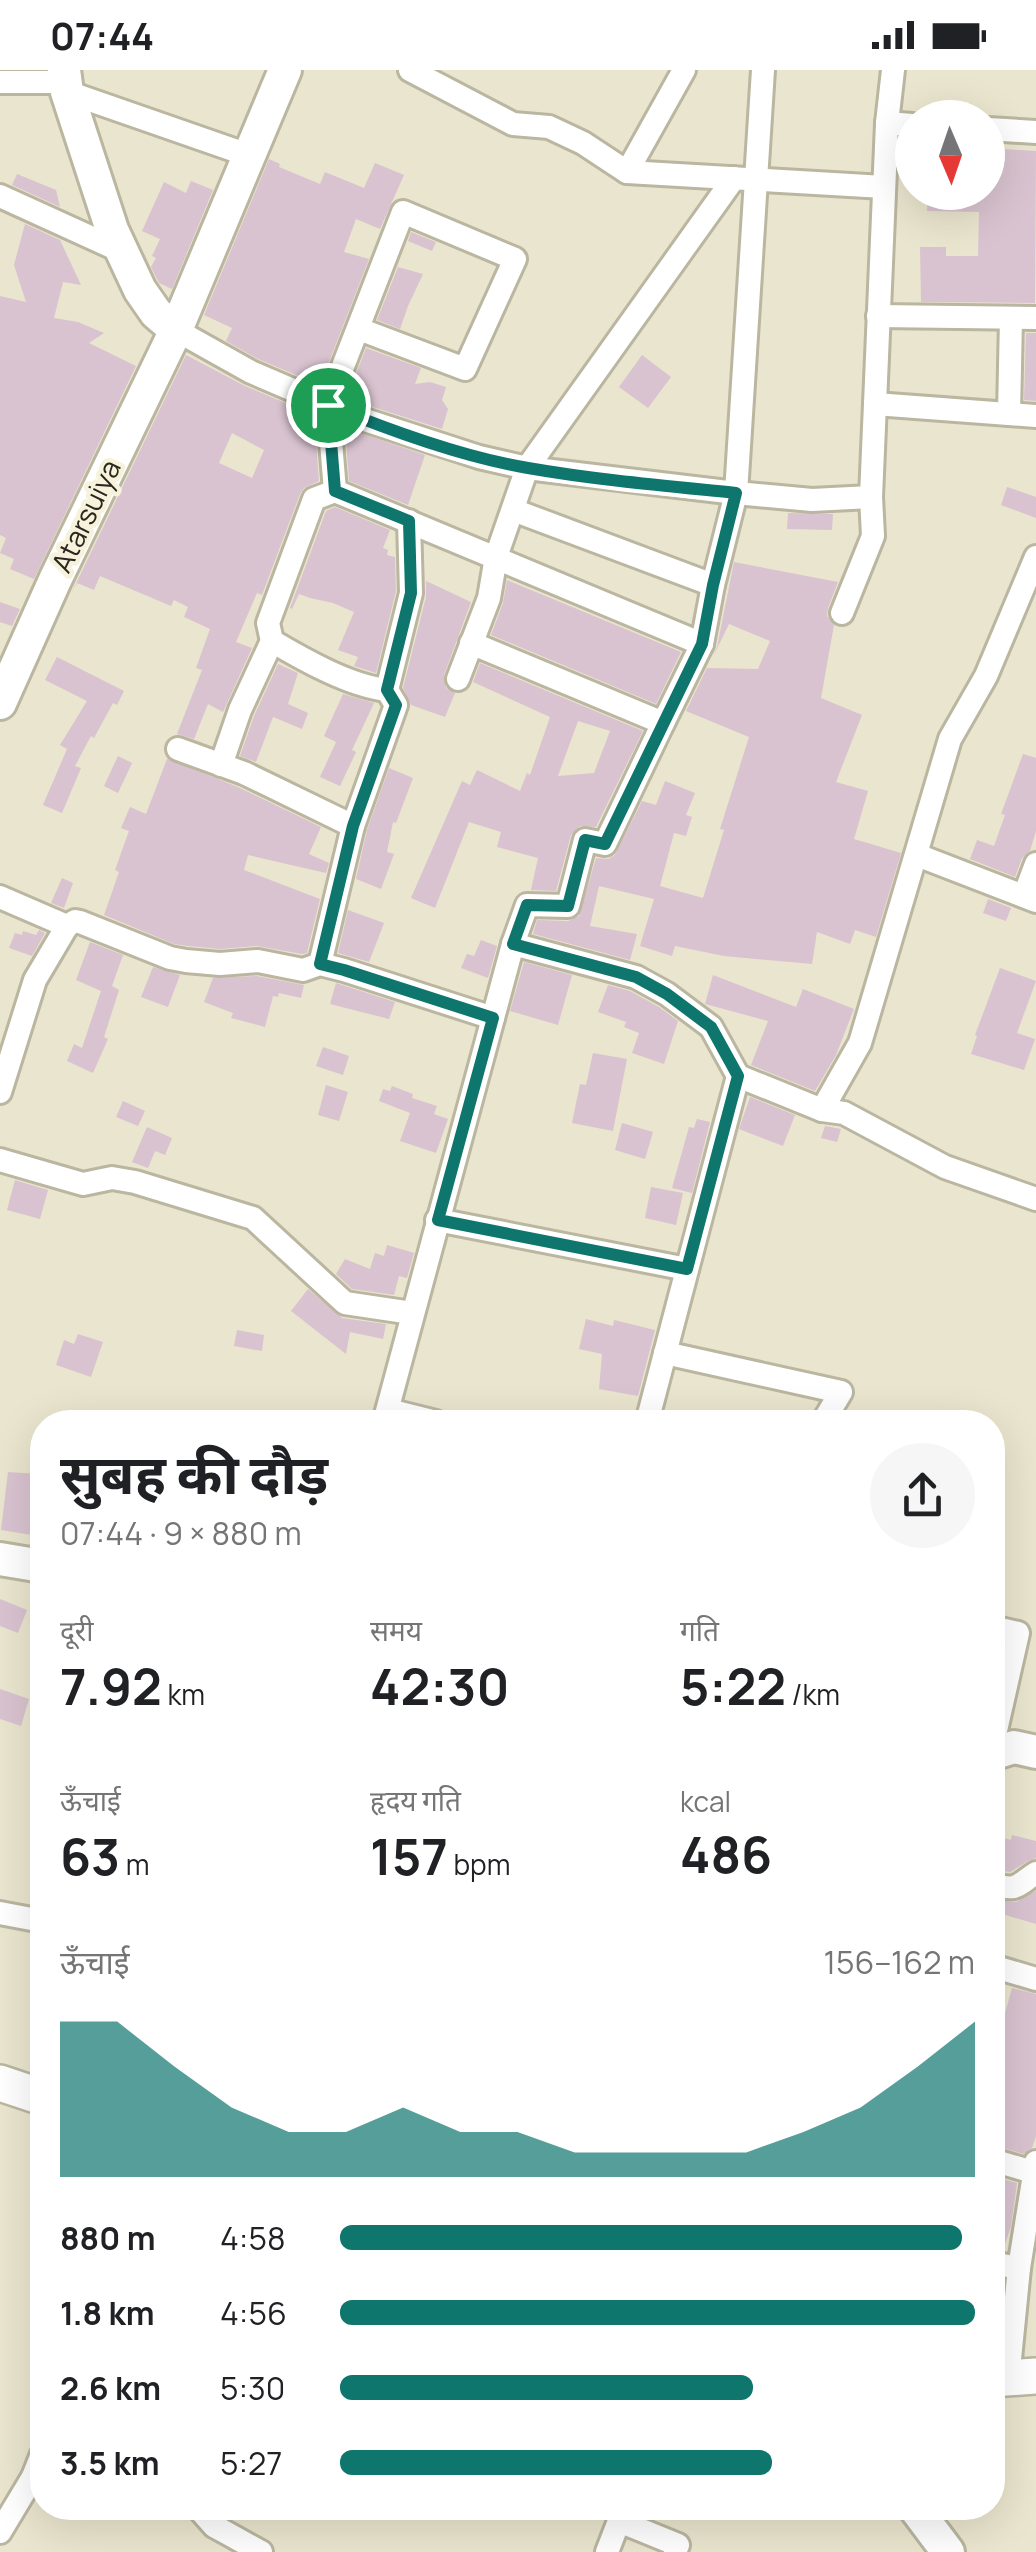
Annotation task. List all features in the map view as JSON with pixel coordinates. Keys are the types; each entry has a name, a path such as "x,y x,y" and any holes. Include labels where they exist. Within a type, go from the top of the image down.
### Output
{"main road":[{"path":"0,2083 30,2093"}],"street":[{"name":"Atarsuiya","path":"0,703 176,330 285,70"},
{"path":"410,70 513,124 549,127 583,143 626,172 884,188"},
{"path":"626,172 684,70"},
{"path":"388,1410 513,944 527,905 568,906 585,840 605,844 702,644 736,493 746,179 764,70"},
{"path":"842,613 873,536 870,496 887,123 893,70"},
{"path":"0,82 66,81 251,156"},
{"path":"66,81 112,230 148,302 176,330 251,372 368,422 527,468 812,500 870,496"},
{"path":"887,123 895,124"},
{"path":"1005,130 1036,132"},
{"path":"458,679 489,598 496,556 527,468 746,179"},
{"path":"0,196 123,252"},
{"path":"335,491 328,405 403,212 515,260 465,370 360,329"},
{"path":"878,316 1036,318"},
{"path":"1009,414 1011,318"},
{"path":"875,404 1036,416"},
{"path":"222,765 240,710 272,641 268,622 314,500 335,491 702,644"},
{"path":"514,510 713,585"},
{"path":"320,964 353,826 396,705 387,690 411,593 409,521"},
{"path":"822,1110 860,1043 950,740 986,676 1036,557"},
{"path":"272,641 303,660 387,690"},
{"path":"471,644 663,722"},
{"path":"178,750 244,773 353,826"},
{"path":"917,855 1030,899 1036,864"},
{"path":"0,897 67,926"},
{"path":"0,1092 34,980 67,926 75,922 186,962 258,961 304,970 320,964 493,1018"},
{"path":"513,944 636,977 667,994 711,1027 738,1076 822,1110 844,1114 944,1167 1036,1200"},
{"path":"650,1410 738,1076"},
{"path":"0,1160 83,1184 112,1178 136,1182 252,1218 345,1303 412,1313"},
{"path":"438,1220 687,1269"},
{"path":"665,1353 841,1392 830,1410"},
{"path":"0,1560 30,1564"},
{"path":"1005,1630 1018,1634 1005,1692"},
{"path":"1005,1749 1036,1752"},
{"path":"1005,1888 1023,1886 1036,1872"},
{"path":"0,1913 30,1919"},
{"path":"1005,1970 1036,1978"},
{"path":"1005,2162 1034,2167 1019,2268 1012,2378"},
{"path":"1005,2265 1019,2268"},
{"path":"0,2532 30,2488"},
{"path":"209,2520 261,2552"},
{"path":"607,2552 619,2520"},
{"path":"632,2520 678,2545 676,2552"},
{"path":"899,2520 924,2552"},
{"path":"924,2520 948,2552"}],"building":[{"path":"1005,149 1036,151 1035,303 921,302 920,247 946,247 946,256 978,256 979,212 927,211 1005,210"},
{"path":"269,159 320,184 325,172 364,188 375,163 404,175 380,229 356,219 344,252 369,259 320,385 226,341 232,328 204,315"},
{"path":"17,174 56,190 60,207 12,185"},
{"path":"191,181 213,190 172,289 159,283 151,267 160,239 142,231 164,182 186,193"},
{"path":"25,224 60,240 81,285 63,282 54,318 78,322 104,333 89,343 136,366 34,579 10,569 14,559 0,553 6,538 0,535 0,296 26,302 14,265"},
{"path":"411,232 436,242 432,251 408,241"},
{"path":"398,267 423,274 400,329 377,320"},
{"path":"1026,333 1036,333 1036,401 1024,400"},
{"path":"366,348 421,368 415,384 430,382 446,387 442,400 448,409 442,429 348,395"},
{"path":"186,355 245,386 314,415 319,481 300,494 262,595 257,593 236,642 252,648 223,712 208,704 194,739 177,734 202,670 196,668 210,629 184,617 188,607 174,600 171,606 100,576 94,590 77,583 71,594","holes":["232,433 264,450 252,478 219,463"]},
{"path":"642,355 671,377 648,408 619,387"},
{"path":"345,428 425,455 408,505 349,481"},
{"path":"1007,487 1036,497 1036,518 1001,505"},
{"path":"335,507 390,530 383,548 388,550 387,555 395,557 396,591 376,673 354,666 358,657 338,650 354,612 299,594 290,608 326,511"},
{"path":"788,513 833,514 832,530 787,529"},
{"path":"734,562 838,582 828,608 827,616 834,625 821,698 862,715 836,782 868,791 854,839 901,853 876,937 855,930 850,944 817,932 812,964 724,956 675,946 672,956 640,946 654,899 599,886 590,926 637,934 630,960 533,934 537,920 568,921 579,916 596,858 615,855 642,801 656,805 665,781 695,793 686,815 692,817 686,836 674,833 660,886 703,898 749,737 686,711 707,668 758,669 770,641 729,624 712,659"},
{"path":"507,580 681,652 656,704 491,635"},
{"path":"426,581 471,602 444,675 446,688 455,693 445,717 411,705 403,688 426,597"},
{"path":"0,602 20,609 12,626 0,622"},
{"path":"57,657 124,691 94,738 91,736 75,766 81,768 62,813 43,805 67,749 60,745 87,701 45,680"},
{"path":"480,663 643,731 596,827 580,826 571,835 556,891 531,890 538,858 497,847 501,832 469,822 435,908 411,898 462,781 470,785 477,770 520,791 527,773 530,775 550,717 473,682","holes":["578,721 610,731 594,773 558,776"]},
{"path":"278,664 298,673 288,704 308,713 302,729 273,717 256,762 240,756"},
{"path":"343,694 374,703 340,786 320,777 336,742 324,736"},
{"path":"1023,754 1036,758 1036,831 1015,877 970,859 977,840 994,846"},
{"path":"118,756 132,763 118,793 104,786"},
{"path":"167,759 238,787 321,827 309,854 329,863 326,873 248,855 244,870 320,899 307,953 257,946 220,949 174,944 104,915 129,831 121,828 130,807 146,814"},
{"path":"389,768 413,778 396,823 393,822 387,852 394,854 381,889 356,879 367,830"},
{"path":"62,878 73,883 64,908 51,903"},
{"path":"988,899 1011,908 1006,921 983,913"},
{"path":"348,910 384,923 369,962 338,953"},
{"path":"39,930 45,933 32,956 9,948 15,933 36,935"},
{"path":"481,940 497,946 488,978 461,968 467,954 474,956"},
{"path":"90,942 123,955 112,986 119,990 104,1037 108,1039 93,1073 67,1061 74,1044 82,1048 101,991 76,980"},
{"path":"524,962 572,975 558,1025 510,1011"},
{"path":"153,967 180,975 168,1007 141,997"},
{"path":"1000,968 1036,981 1017,1033 1035,1039 1024,1070 971,1054"},
{"path":"713,975 796,1007 803,989 854,1009 836,1055 815,1091 751,1065 768,1021 705,1004"},
{"path":"257,976 304,985 301,998 279,993 278,997 273,996 265,1027 231,1018 233,1013 204,1002 213,978"},
{"path":"336,983 395,1002 389,1019 330,1004"},
{"path":"608,985 630,991 678,1021 664,1064 632,1053 639,1033 624,1027 626,1022 598,1012"},
{"path":"323,1047 349,1056 343,1075 316,1066"},
{"path":"593,1053 627,1059 613,1131 572,1123 580,1084 586,1085"},
{"path":"326,1085 348,1092 339,1121 318,1115"},
{"path":"392,1086 437,1106 434,1114 448,1119 436,1153 400,1141 410,1113 379,1101 383,1089 390,1091"},
{"path":"750,1097 795,1115 783,1146 739,1129"},
{"path":"123,1101 145,1111 138,1126 116,1117"},
{"path":"697,1119 710,1122 692,1193 672,1188 689,1127 694,1128"},
{"path":"622,1123 653,1132 645,1159 615,1150"},
{"path":"825,1126 841,1129 837,1142 821,1138"},
{"path":"147,1127 172,1138 165,1155 155,1151 148,1168 132,1162"},
{"path":"15,1180 48,1190 40,1219 7,1210"},
{"path":"651,1187 683,1193 676,1225 645,1218"},
{"path":"387,1245 414,1253 407,1278 399,1276 394,1295 352,1289 336,1274 345,1259 370,1269 375,1253 384,1256"},
{"path":"308,1289 342,1318 386,1324 383,1339 350,1332 346,1354 291,1311"},
{"path":"586,1319 613,1326 614,1320 655,1330 638,1396 599,1389 602,1354 579,1349"},
{"path":"237,1330 264,1335 262,1351 234,1346"},
{"path":"78,1334 103,1342 91,1377 56,1365 64,1340 74,1344"},
{"path":"8,1472 30,1473 30,1535 1,1530"},
{"path":"0,1599 27,1610 18,1633 0,1626"},
{"path":"0,1689 29,1699 21,1726 0,1719"},
{"path":"1012,1835 1036,1841 1036,1858 1005,1871 1005,1838 1011,1840"},
{"path":"1036,1891 1036,1924 1005,1915 1005,1901 1016,1902"},
{"path":"1012,1988 1036,1994 1036,2136 1032,2148 1024,2154 1005,2149 1005,2013"},
{"path":"1005,2180 1017,2183 1005,2244"}],"route":[{"path":"328,405 368,422 527,468 736,493 702,644 605,844 585,840 568,906 527,905 513,944 636,977 667,994 711,1027 738,1076 687,1269 438,1220 493,1018 320,964 353,826 396,705 387,690 411,593 409,521 335,491 328,405"}]}
